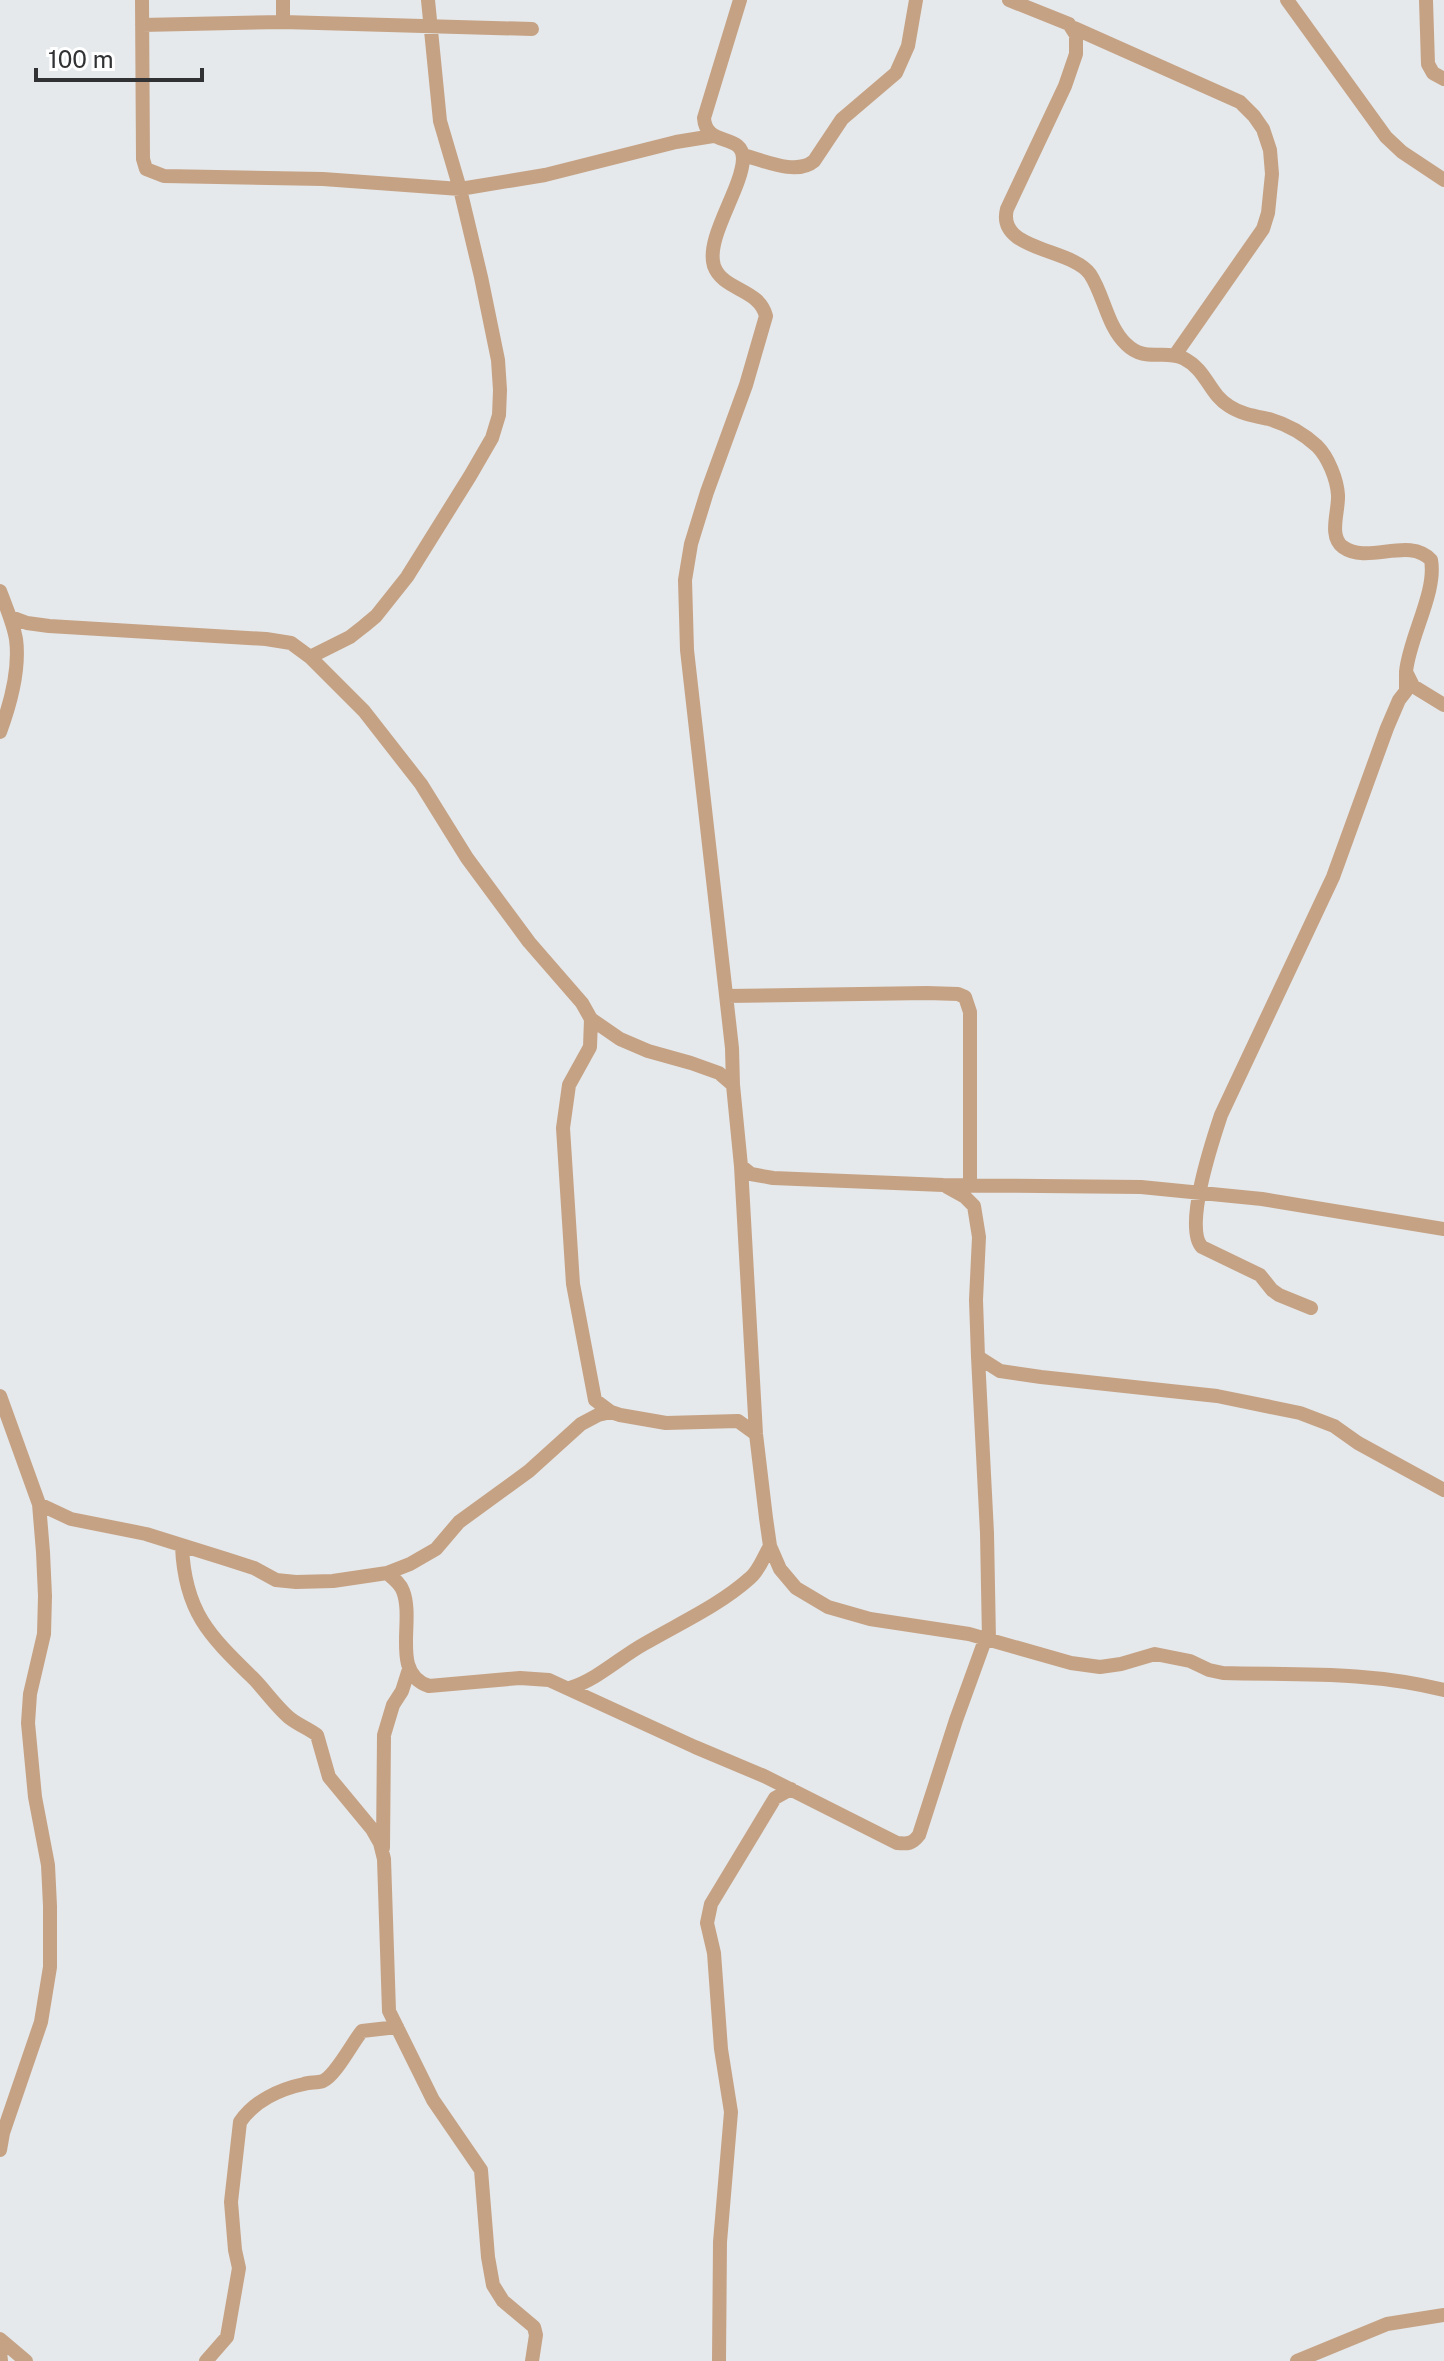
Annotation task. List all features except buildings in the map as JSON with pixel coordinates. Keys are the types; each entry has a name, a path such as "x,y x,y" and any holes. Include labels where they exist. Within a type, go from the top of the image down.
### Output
{"street":[{"path":"142,0 143,159 146,169 164,176 323,179 460,189 545,175 676,142 713,136 740,147 743,155 741,169 714,246 714,266 723,279 759,300 766,316 746,385 691,544 685,580 687,650 732,1048 756,1434 770,1546 780,1569 796,1588 828,1607 870,1619 969,1634 1071,1663 1100,1667 1155,1654 1190,1661 1223,1673 1346,1674 1444,1690"},
{"path":"283,0 283,22"},
{"path":"310,657 350,637 376,616 407,577 492,438 499,415 498,360 460,189 440,121 428,0"},
{"path":"713,136 705,126 704,118 740,0"},
{"path":"743,155 796,168 814,161 842,119 896,73 908,46 916,0"},
{"path":"1009,0 1061,19 1074,28 1240,102 1263,129 1270,150 1272,174 1263,229 1175,355"},
{"path":"1287,0 1386,137 1402,152 1444,180"},
{"path":"1426,0 1428,64 1433,73 1444,79"},
{"path":"142,25 283,22 532,29"},
{"path":"1074,28 1076,54 1065,86 1007,209 1006,226 1021,239 1081,265 1089,273 1117,334 1132,350 1142,355 1175,355 1203,373 1216,394 1230,407 1284,425 1308,438 1320,449 1336,481 1336,538 1340,545 1354,552 1416,551 1431,560 1428,590 1406,672 1406,691 1387,728 1333,877 1221,1115 1200,1192 1196,1228 1198,1243 1260,1275 1279,1295 1311,1308"},
{"path":"0,591 11,617 16,642 13,685 0,732"},
{"path":"11,617 49,626 291,643 310,657 364,711 421,784 467,858 529,942 582,1003 591,1019 620,1039 719,1073 733,1085"},
{"path":"1406,672 1413,686 1444,705"},
{"path":"387,1573 403,1589 407,1665 411,1676 419,1683 429,1686 520,1678 549,1680 791,1789 883,1838 907,1844 914,1842 919,1835 956,1720 987,1640 987,1533 976,1300 979,1237 974,1206 977,1185 970,1012 965,997 958,994 726,996"},
{"path":"581,1424 595,1400 573,1284 563,1128 569,1085 590,1047 591,1019"},
{"path":"741,1166 751,1174 773,1178 943,1185 1141,1187 1200,1192 1444,1229"},
{"path":"943,1185 965,1197 974,1206"},
{"path":"978,1357 993,1368 1041,1377 1217,1396 1300,1413 1334,1426 1358,1443 1444,1490"},
{"path":"979,1382 993,1368"},
{"path":"0,1396 39,1504 45,1596 44,1634 30,1694 28,1723 35,1797 48,1865 50,1967 41,2022 0,2150"},
{"path":"595,1400 611,1412"},
{"path":"39,1504 71,1519 146,1534 254,1568 276,1580 333,1581 387,1573 436,1549 459,1522 529,1471 581,1424 598,1415 611,1412 666,1423 738,1421 756,1434"},
{"path":"753,1576 770,1546"},
{"path":"182,1547 188,1594 206,1630 270,1694 290,1719 317,1735 329,1777 372,1829 383,1851"},
{"path":"570,1688 585,1683 753,1576 770,1573 786,1576"},
{"path":"409,1669 384,1735 383,1851 389,1954 388,2004 433,2100 481,2170 493,2285 503,2301 534,2327 536,2335 532,2361"},
{"path":"719,2361 720,2242 731,2112 721,2049 708,1914 711,1904 775,1798 791,1789"},
{"path":"206,2361 227,2337 239,2268 231,2202 240,2122 246,2113 270,2096 297,2085 323,2081 334,2071 362,2031 397,2027"},
{"path":"1297,2361 1387,2324 1444,2315"},
{"path":"0,2339 26,2361"},
{"path":"0,2352 1,2361"}]}
